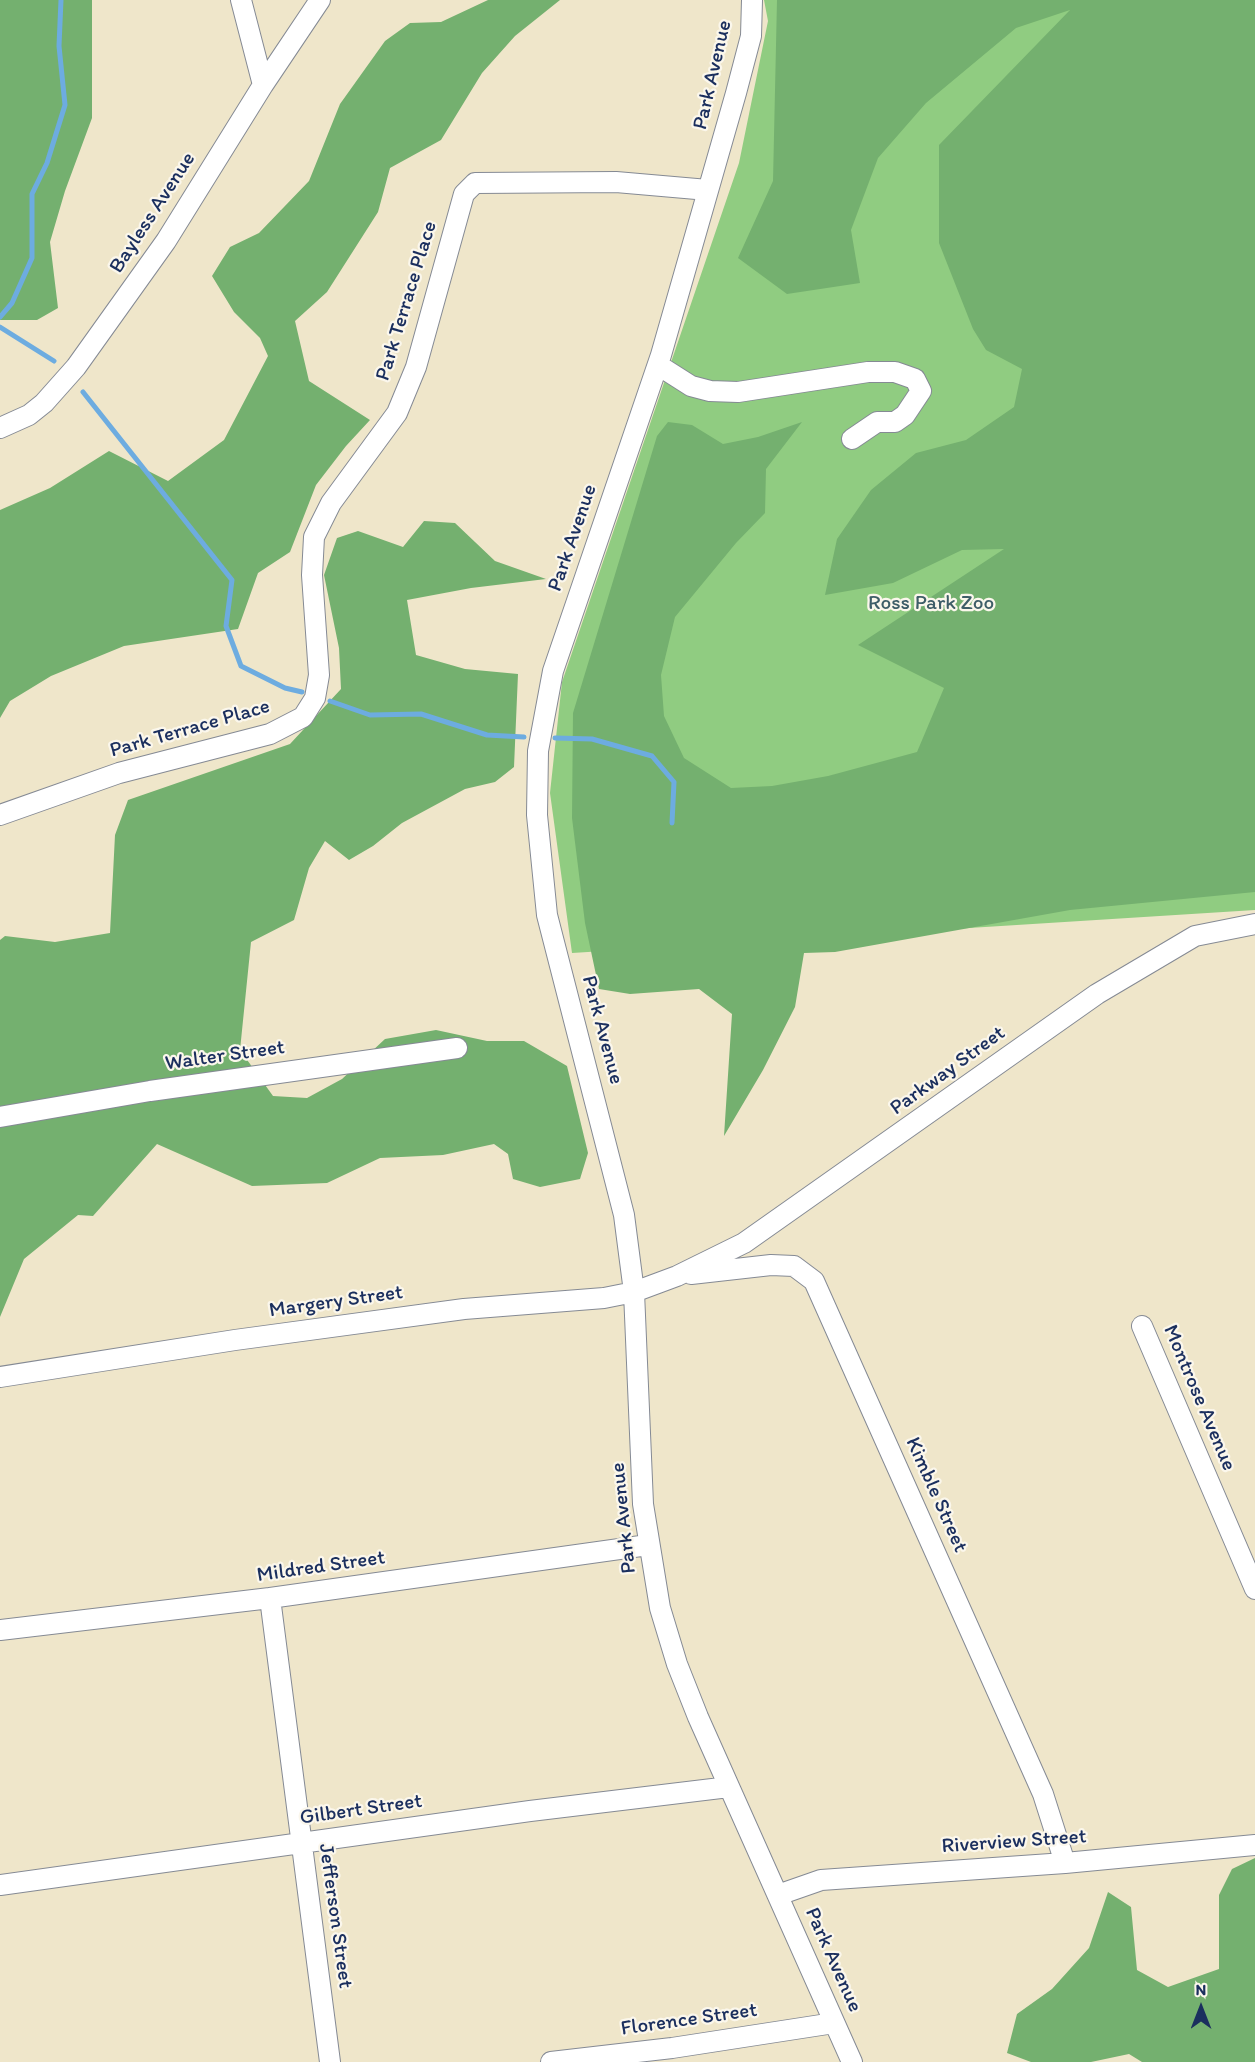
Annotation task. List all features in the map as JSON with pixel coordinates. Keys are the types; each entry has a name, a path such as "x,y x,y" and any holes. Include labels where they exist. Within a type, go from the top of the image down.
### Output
{"street":[{"path":"241,0 263,85"},
{"name":"Bayless Avenue","path":"0,428 29,415 44,403 76,367 166,241 263,85 320,0"},
{"name":"Park Avenue","path":"752,0 751,36 658,365 553,670 541,724 538,752 538,852 547,915 619,1188 634,1292 643,1504 660,1608 677,1664 729,1788 852,2062"},
{"name":"Park Terrace Place","path":"0,815 118,773 270,734 303,717 315,698 319,675 312,575 314,537 331,503 397,413 416,367 464,194 475,183 616,182 708,190"},
{"path":"658,365 691,386 710,391 738,392 868,372 895,372 915,379 921,390 905,415 895,422 877,422 852,439"},
{"name":"Parkway Street","path":"677,1276 744,1243 1097,994 1195,936 1255,924"},
{"name":"Walter Street","path":"0,1117 150,1091 457,1048"},
{"name":"Kimble Street","path":"677,1276 771,1265 794,1266 814,1281 1044,1794 1065,1863"},
{"name":"Margery Street","path":"0,1377 235,1340 453,1310 604,1298 634,1292 677,1276"},
{"name":"Montrose Avenue","path":"1142,1326 1255,1589"},
{"name":"Mildred Street","path":"0,1630 270,1599 648,1545"},
{"name":"Jefferson Street","path":"270,1599 330,2062"},
{"name":"Gilbert Street","path":"0,1885 301,1843 729,1788"},
{"name":"Riverview Street","path":"778,1895 821,1880 1065,1863 1255,1845"},
{"name":"Florence Street","path":"551,2062 672,2048 834,2023"}],"green space":[{"path":"0,0 92,0 92,118 65,191 50,242 58,308 37,320 0,320"},
{"path":"488,0 560,0 515,36 482,73 441,140 390,168 378,212 327,292 295,321 309,381 370,420 346,446 316,485 290,552 258,573 238,629 124,646 51,676 10,701 0,718 0,510 50,488 109,451 168,481 224,440 268,356 260,338 234,312 212,276 230,247 259,233 309,181 340,104 385,41 410,23 441,22"},
{"name":"Ross Park Zoo","path":"764,0 1255,0 1255,910 572,953 550,793 562,682 739,163 768,21"},
{"name":"Ross Park Zoo","path":"777,0 1255,0 1255,892 1070,910 835,952 804,953 795,1007 763,1070 724,1136 732,1014 699,989 630,994 599,989 585,923 572,818 573,713 657,436 668,422 692,425 723,444 758,437 802,422 766,469 765,513 736,543 675,617 661,675 664,716 684,758 731,788 772,786 828,776 917,752 944,688 858,645 1004,549 962,550 893,583 825,595 837,539 871,490 916,453 966,440 1014,407 1022,369 986,350 973,329 939,243 939,145 1070,10 1016,28 926,103 878,158 851,230 860,283 787,294 738,258 773,181"},
{"path":"424,521 455,523 495,561 546,579 471,588 407,600 416,655 465,669 518,674 514,767 495,782 465,789 402,823 373,846 349,860 325,841 309,868 294,920 251,942 240,1050 273,1096 307,1098 342,1079 385,1039 436,1030 487,1041 524,1041 567,1066 588,1153 580,1179 540,1187 513,1179 508,1154 494,1144 443,1155 380,1158 327,1183 252,1186 157,1144 93,1216 78,1215 24,1259 0,1317 0,940 5,936 55,942 110,933 115,835 128,800 290,744 341,689 339,648 324,575 337,538 358,531 403,547"},
{"path":"1255,1858 1255,2062 1142,2062 1129,2054 1091,2062 1031,2062 1007,2053 1017,2014 1052,1989 1089,1948 1108,1892 1131,1907 1137,1970 1168,1987 1219,1969 1219,1895 1232,1869"}],"waterway":[{"path":"0,317 12,303 32,258 32,194 47,163 65,105 59,46 61,0"},
{"path":"0,327 54,361"},
{"path":"83,392 232,580 226,626 241,666 285,688 302,692"},
{"path":"330,701 370,715 421,714 487,735 524,737"},
{"path":"555,738 592,739 652,756 674,782 672,823"}]}
